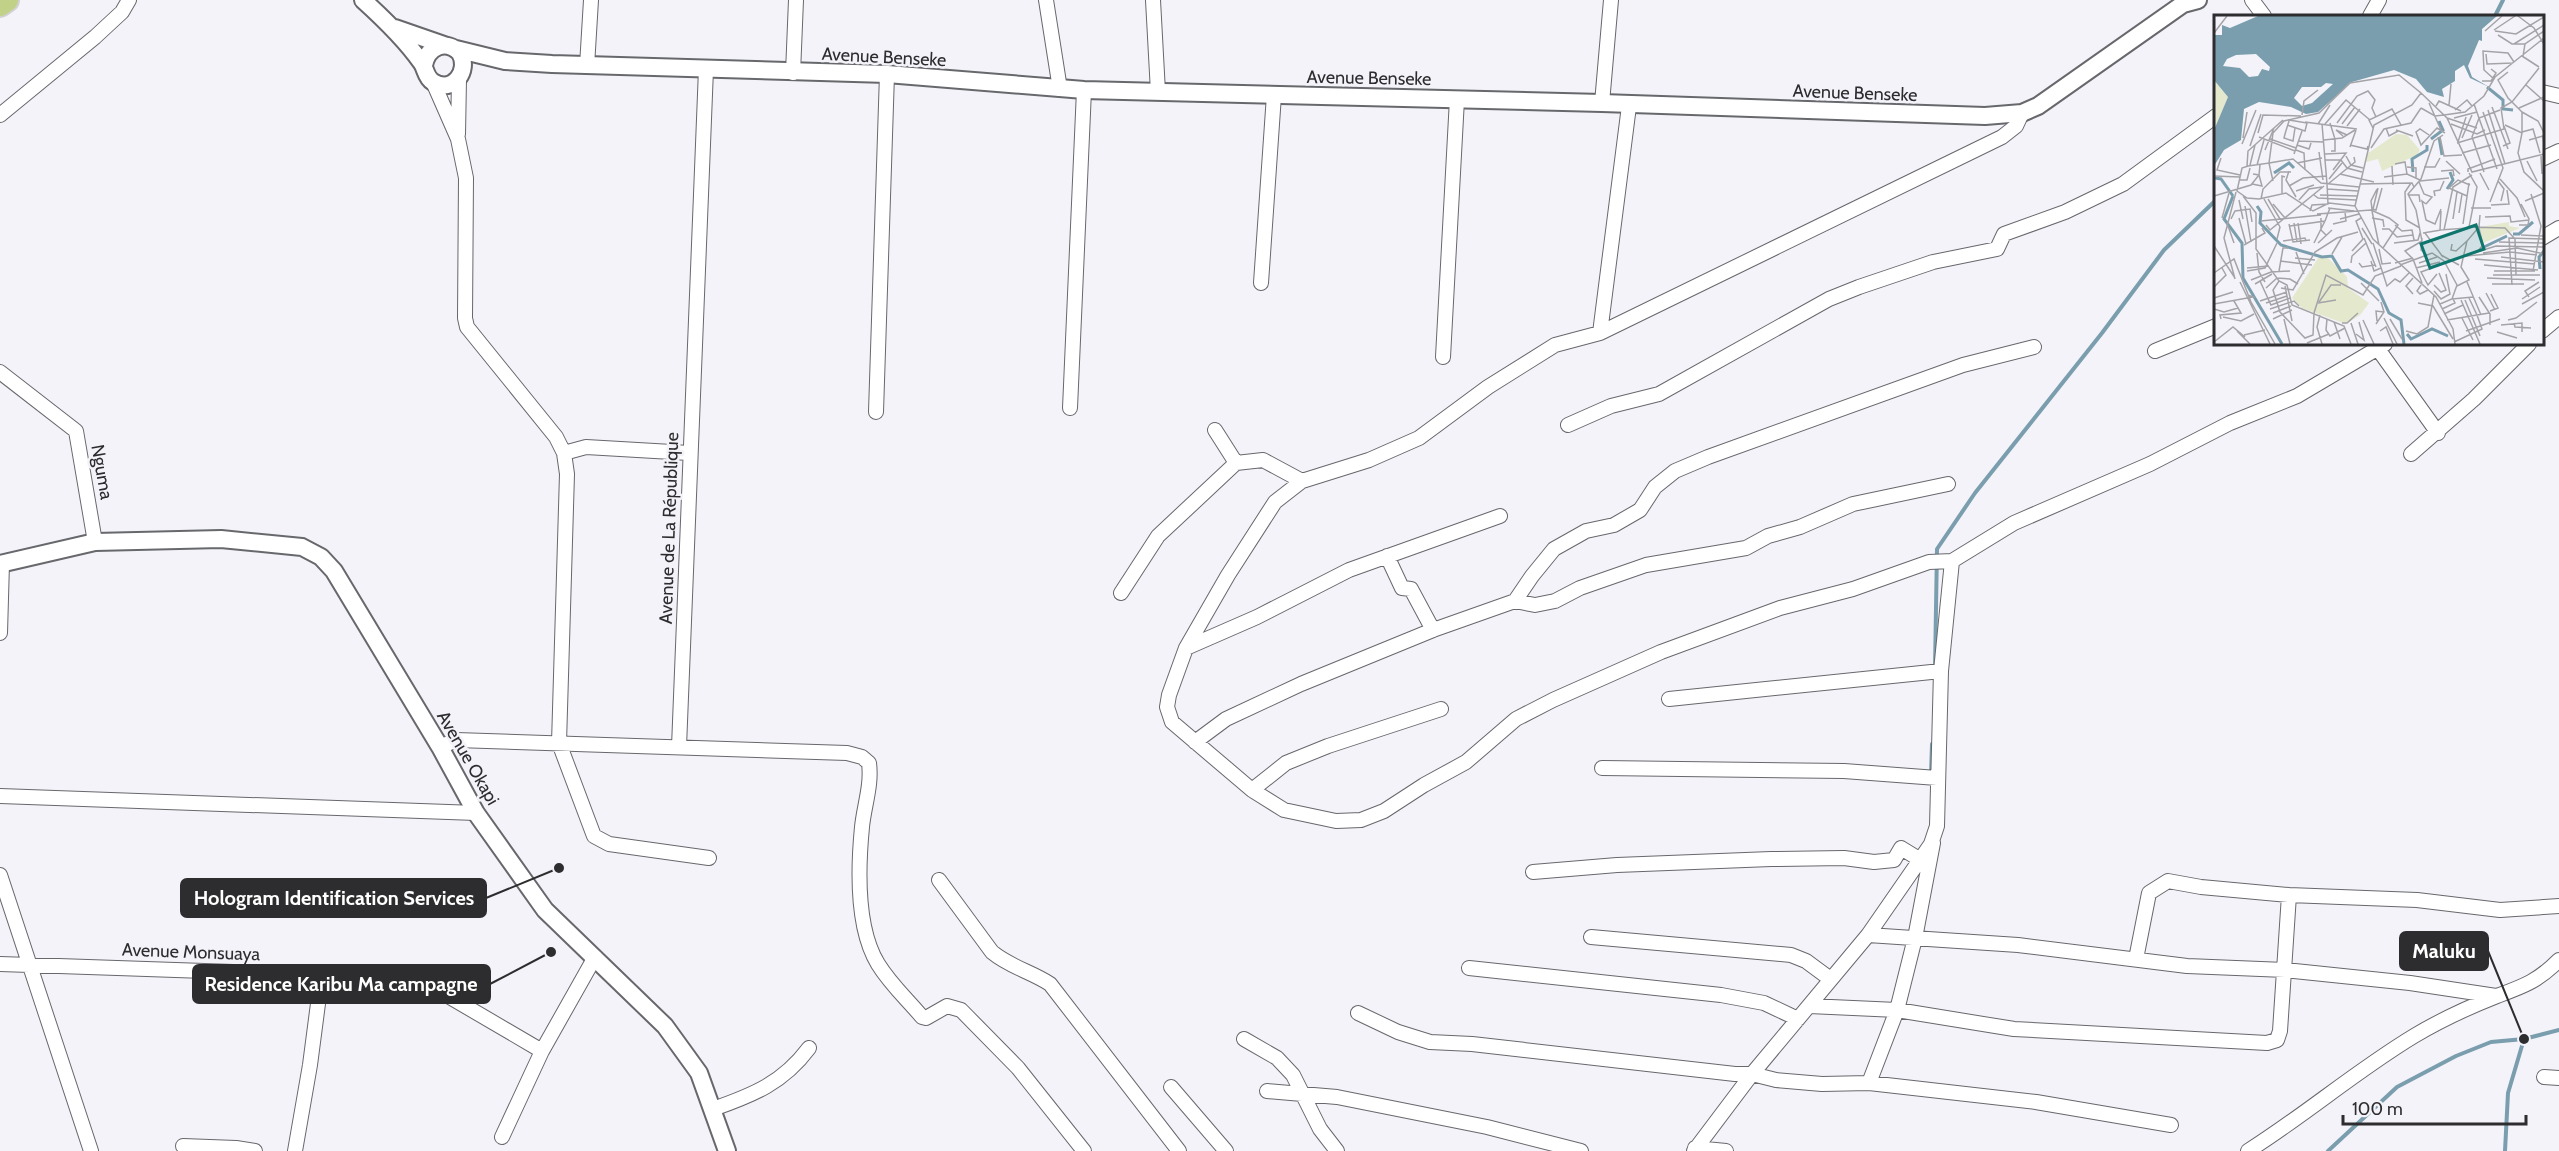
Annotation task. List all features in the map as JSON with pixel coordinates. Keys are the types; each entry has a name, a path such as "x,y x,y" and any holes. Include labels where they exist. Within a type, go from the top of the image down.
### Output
{"main road":[{"path":"0,5 7,0"}],"street":[{"path":"0,115 96,37 122,12 129,0"},
{"path":"363,0 392,27 424,65 426,74 433,82 458,139"},
{"path":"588,66 591,0"},
{"path":"793,73 796,0"},
{"path":"1046,0 1060,89"},
{"path":"1154,0 1158,92"},
{"path":"1602,103 1611,0"},
{"path":"2252,0 2263,15"},
{"path":"2371,15 2379,0"},
{"name":"Avenue Benseke","path":"505,61 793,73 887,74 1084,90 1602,103 1629,106 1985,116 2022,113 2053,97 2183,1"},
{"path":"392,27 450,47 505,61"},
{"path":"424,65 432,49 450,47 463,58 458,139 468,196 465,318 467,327 556,437 564,453 567,474 559,743 594,836 609,844 709,858"},
{"path":"433,82 442,85 451,84 462,73 505,61"},
{"name":"Avenue de La République","path":"679,747 705,69"},
{"path":"876,412 887,74"},
{"path":"1070,408 1084,90"},
{"path":"2544,92 2559,96"},
{"path":"1261,283 1274,95"},
{"path":"1443,357 1457,99"},
{"path":"1600,333 1629,106"},
{"path":"2022,113 2016,126 2002,137 1600,333 1555,345 1488,387 1419,438 1369,460 1302,481 1275,501 1228,575 1186,648 1169,695 1167,707 1172,722 1252,790 1284,810 1336,821 1361,820 1384,811 1424,785 1466,762 1516,719 1553,700 1662,652 1780,608 1853,589 1929,562 1952,561 2014,523 2150,464 2229,423 2297,396 2382,346 2438,433"},
{"path":"1568,425 1611,406 1659,394 1829,299 1859,286 1933,262 1996,249 2004,234 2065,212 2123,184 2214,117"},
{"path":"2544,158 2559,151"},
{"path":"2544,237 2559,228"},
{"path":"2544,329 2559,316"},
{"path":"2155,351 2214,327"},
{"path":"2411,454 2438,433 2521,346"},
{"path":"1515,601 1554,549 1586,531 1614,525 1640,510 1655,487 1675,471 1854,403 1963,365 2034,347"},
{"name":"Nguma","path":"0,372 76,431 95,543"},
{"path":"1215,430 1236,463"},
{"path":"564,453 586,447 689,453"},
{"path":"1121,593 1158,536 1236,463 1263,460 1302,481"},
{"path":"1195,742 1226,719 1311,680 1433,630 1515,601 1535,604 1556,601 1580,588 1646,565 1746,548 1768,536 1800,527 1853,504 1948,484"},
{"path":"1186,648 1246,622 1349,570 1500,516"},
{"name":"Avenue Okapi","path":"1,564 95,543 221,539 302,547 321,557 334,571 440,747 476,813 545,910 664,1026 699,1073 727,1151"},
{"path":"1387,556 1396,579 1402,588 1411,589 1433,630"},
{"path":"1869,1083 1897,1010 1916,938 1937,826 1941,671 1952,561"},
{"path":"0,633 1,564"},
{"path":"1669,699 1941,671"},
{"path":"1252,790 1286,763 1328,746 1441,709"},
{"path":"440,747 456,740 847,753 861,757 869,763 870,774 858,866 864,927 876,962 900,994 922,1017 926,1018 947,1006 961,1010 1018,1068 1084,1151"},
{"path":"1602,768 1844,771 1937,778"},
{"path":"0,796 476,813"},
{"path":"1694,1149 1829,978 1868,935 1931,844 1937,826"},
{"path":"1533,872 1617,865 1771,859 1844,858 1874,862 1894,860 1901,848 1919,859"},
{"path":"0,875 91,1151"},
{"path":"939,880 992,952 1004,962 1034,973 1050,984 1179,1151"},
{"path":"2136,959 2149,893 2168,881 2202,887 2289,895 2417,900 2500,910 2559,906"},
{"path":"1809,1006 1897,1010 2014,1029 2267,1044 2277,1040 2280,1031 2289,895"},
{"path":"1868,935 2018,945 2187,966 2285,970 2410,983 2496,996"},
{"path":"1591,937 1791,955 1806,961 1829,978"},
{"path":"502,1137 542,1051 595,957"},
{"path":"2248,1151 2281,1130 2325,1095 2415,1035 2496,996 2522,988 2544,976 2559,960"},
{"name":"Avenue Monsuaya","path":"0,964 322,973 420,980 542,1051"},
{"path":"1469,968 1721,995 1764,1003 1798,1019"},
{"path":"295,1151 310,1065 322,973"},
{"path":"1358,1013 1398,1032 1430,1042 1472,1044 1735,1074 1752,1074 1776,1080 1822,1084 1869,1083 2036,1102 2171,1125"},
{"path":"1244,1039 1277,1058 1293,1075 1320,1129 1337,1151"},
{"path":"713,1109 749,1096 782,1078 809,1048"},
{"path":"2544,1077 2559,1078"},
{"path":"1171,1087 1226,1151"},
{"path":"1267,1091 1337,1097 1487,1127 1581,1151"},
{"path":"183,1146 225,1147 255,1151"},
{"path":"1694,1149 1726,1151"}],"waterway":[{"path":"2496,15 2503,0"},
{"path":"1935,667 1937,549 1975,493 2102,333 2164,250 2214,202"},
{"path":"1931,775 1932,744"},
{"path":"2328,1151 2397,1087 2456,1056 2491,1042 2524,1039 2559,1030"},
{"path":"2505,1151 2508,1093 2524,1039"}],"place":[{"name":"Hologram Identification Services","path":"559,868"},
{"name":"Residence Karibu Ma campagne","path":"551,952"},
{"name":"Maluku","path":"2524,1039"}]}
